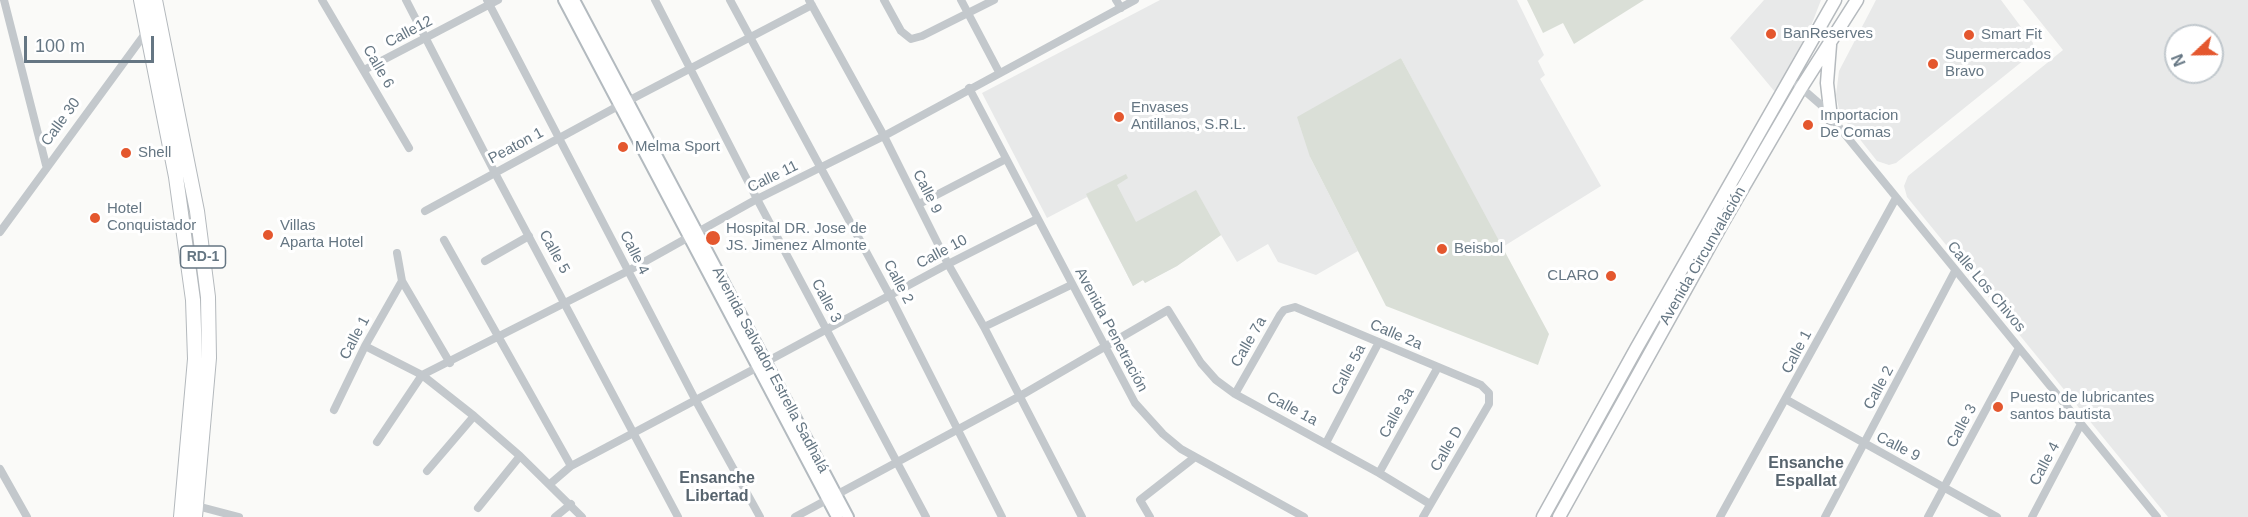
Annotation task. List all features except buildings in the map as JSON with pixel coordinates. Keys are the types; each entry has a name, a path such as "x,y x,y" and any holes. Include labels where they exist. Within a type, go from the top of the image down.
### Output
{"highway":[{"name":"RD-1","path":"141,0 178,188 193,300 195,360 181,517"},
{"name":"RD-1","path":"155,0 197,211 208,297 209,358 196,512"}],"main road":[{"name":"Avenida Salvador Estrella Sadhalá","path":"564,0 624,103 832,497 848,517"},
{"name":"Avenida Salvador Estrella Sadhalá","path":"574,0 624,103"},
{"path":"1825,19 1828,0"},
{"name":"Avenida Circunvalación","path":"1544,517 1636,349 1835,0"},
{"name":"Avenida Circunvalación","path":"1559,517 1652,346 1801,88 1857,0"},
{"path":"1830,42 1827,83 1831,118"},
{"name":"Avenida Salvador Estrella Sadhalá","path":"832,497 837,517"}],"street":[{"path":"4,0 3,12 46,165"},
{"name":"Calle 6","path":"322,0 410,148"},
{"name":"Calle 5","path":"406,0 678,517"},
{"name":"Calle12","path":"364,70 427,38 488,2 498,0"},
{"name":"Calle 3","path":"655,0 757,200 926,517"},
{"name":"Calle 2","path":"730,0 890,296 1002,517"},
{"path":"884,0 907,38 922,36 994,0"},
{"path":"961,0 999,72"},
{"path":"1116,0 1121,8"},
{"name":"Calle 11","path":"422,375 450,363 628,271 757,200 884,136 969,88 1136,0"},
{"name":"Calle 4","path":"488,2 696,402 760,517"},
{"name":"Peaton 1","path":"424,211 750,38 811,3"},
{"name":"Calle 9","path":"811,3 884,136 948,264 984,327 1082,517"},
{"name":"Calle 30","path":"0,232 46,165 147,31"},
{"name":"Calle Los Chivos","path":"1790,79 1831,118 2157,517"},
{"name":"Avenida Penetración","path":"969,88 1104,349 1135,403 1163,434 1195,457 1304,517"},
{"path":"919,204 1006,159"},
{"name":"Calle 1","path":"1720,517 1787,400 1896,198"},
{"name":"Calle 10","path":"550,484 571,466 696,402 948,264 1037,219"},
{"path":"485,261 529,236"},
{"path":"444,240 571,466"},
{"path":"397,253 402,281 450,363"},
{"name":"Calle 2","path":"1825,517 1955,271"},
{"name":"Calle 1","path":"334,410 365,346 402,281"},
{"path":"984,327 1071,285"},
{"name":"Calle 2a","path":"1289,308 1295,307 1481,385 1489,393"},
{"name":"Calle 7a","path":"1235,394 1280,315 1289,308"},
{"name":"Calle 1a","path":"1104,349 1168,310 1201,363 1216,380 1235,394 1326,443 1430,504"},
{"name":"Calle 5a","path":"1326,443 1379,342"},
{"path":"365,346 422,375 520,456 582,517"},
{"name":"Calle 3","path":"1928,517 2019,348"},
{"path":"795,517 1104,349"},
{"name":"Calle 3a","path":"1379,473 1438,367"},
{"path":"377,442 422,375"},
{"name":"Calle D","path":"1423,517 1489,404 1489,393"},
{"name":"Calle 9","path":"1787,400 1997,517"},
{"path":"427,471 474,416"},
{"name":"Calle 4","path":"2032,517 2081,424"},
{"path":"478,508 520,456"},
{"path":"1150,517 1140,501 1195,457"},
{"path":"0,469 27,517"},
{"path":"555,517 571,504"},
{"path":"196,512 239,517"}],"shaded area":[{"path":"1160,0 1517,0 1544,55 1538,61 1545,75 1540,79 1601,186 1501,248 1401,58 1310,157 1358,251 1316,275 1278,262 1268,244 1237,262 1221,235 1177,266 1145,283 1143,280 1133,286 1087,197 1047,218 982,93"},
{"path":"1527,0 1644,0 1574,44 1563,23 1543,33"},
{"path":"1764,0 1821,0 1811,26 1775,92 1730,38"},
{"path":"1876,0 2001,0 2033,43 2032,49 2024,60 1896,163 1889,165 1877,161 1840,114 1836,95 1839,71"},
{"path":"2023,0 2248,0 2248,517 2168,517 1907,197 1904,186 1908,176 2063,50"},
{"path":"1401,58 1549,334 1538,365 1386,306 1310,157 1297,117"},
{"path":"1126,174 1128,178 1117,185 1136,222 1196,190 1221,235 1177,266 1145,283 1143,280 1133,286 1086,194"}],"place":[{"name":"BanReserves","path":"1771,34"},
{"name":"Smart Fit","path":"1969,35"},
{"name":"Supermercados Bravo","path":"1933,64"},
{"name":"Envases Antillanos, S.R.L.","path":"1119,117"},
{"name":"Importacion De Comas","path":"1808,125"},
{"name":"Melma Sport","path":"623,147"},
{"name":"Shell","path":"126,153"},
{"name":"Hotel Conquistador","path":"95,218"},
{"name":"Villas Aparta Hotel","path":"268,235"},
{"name":"Hospital DR. Jose de JS. Jimenez Almonte","path":"713,238"},
{"name":"Beisbol","path":"1442,249"},
{"name":"CLARO","path":"1611,276"},
{"name":"Puesto de lubricantes santos bautista","path":"1998,407"}],"district":[{"name":"Ensanche Espallat","path":"1806,473"},
{"name":"Ensanche Libertad","path":"717,488"}]}
